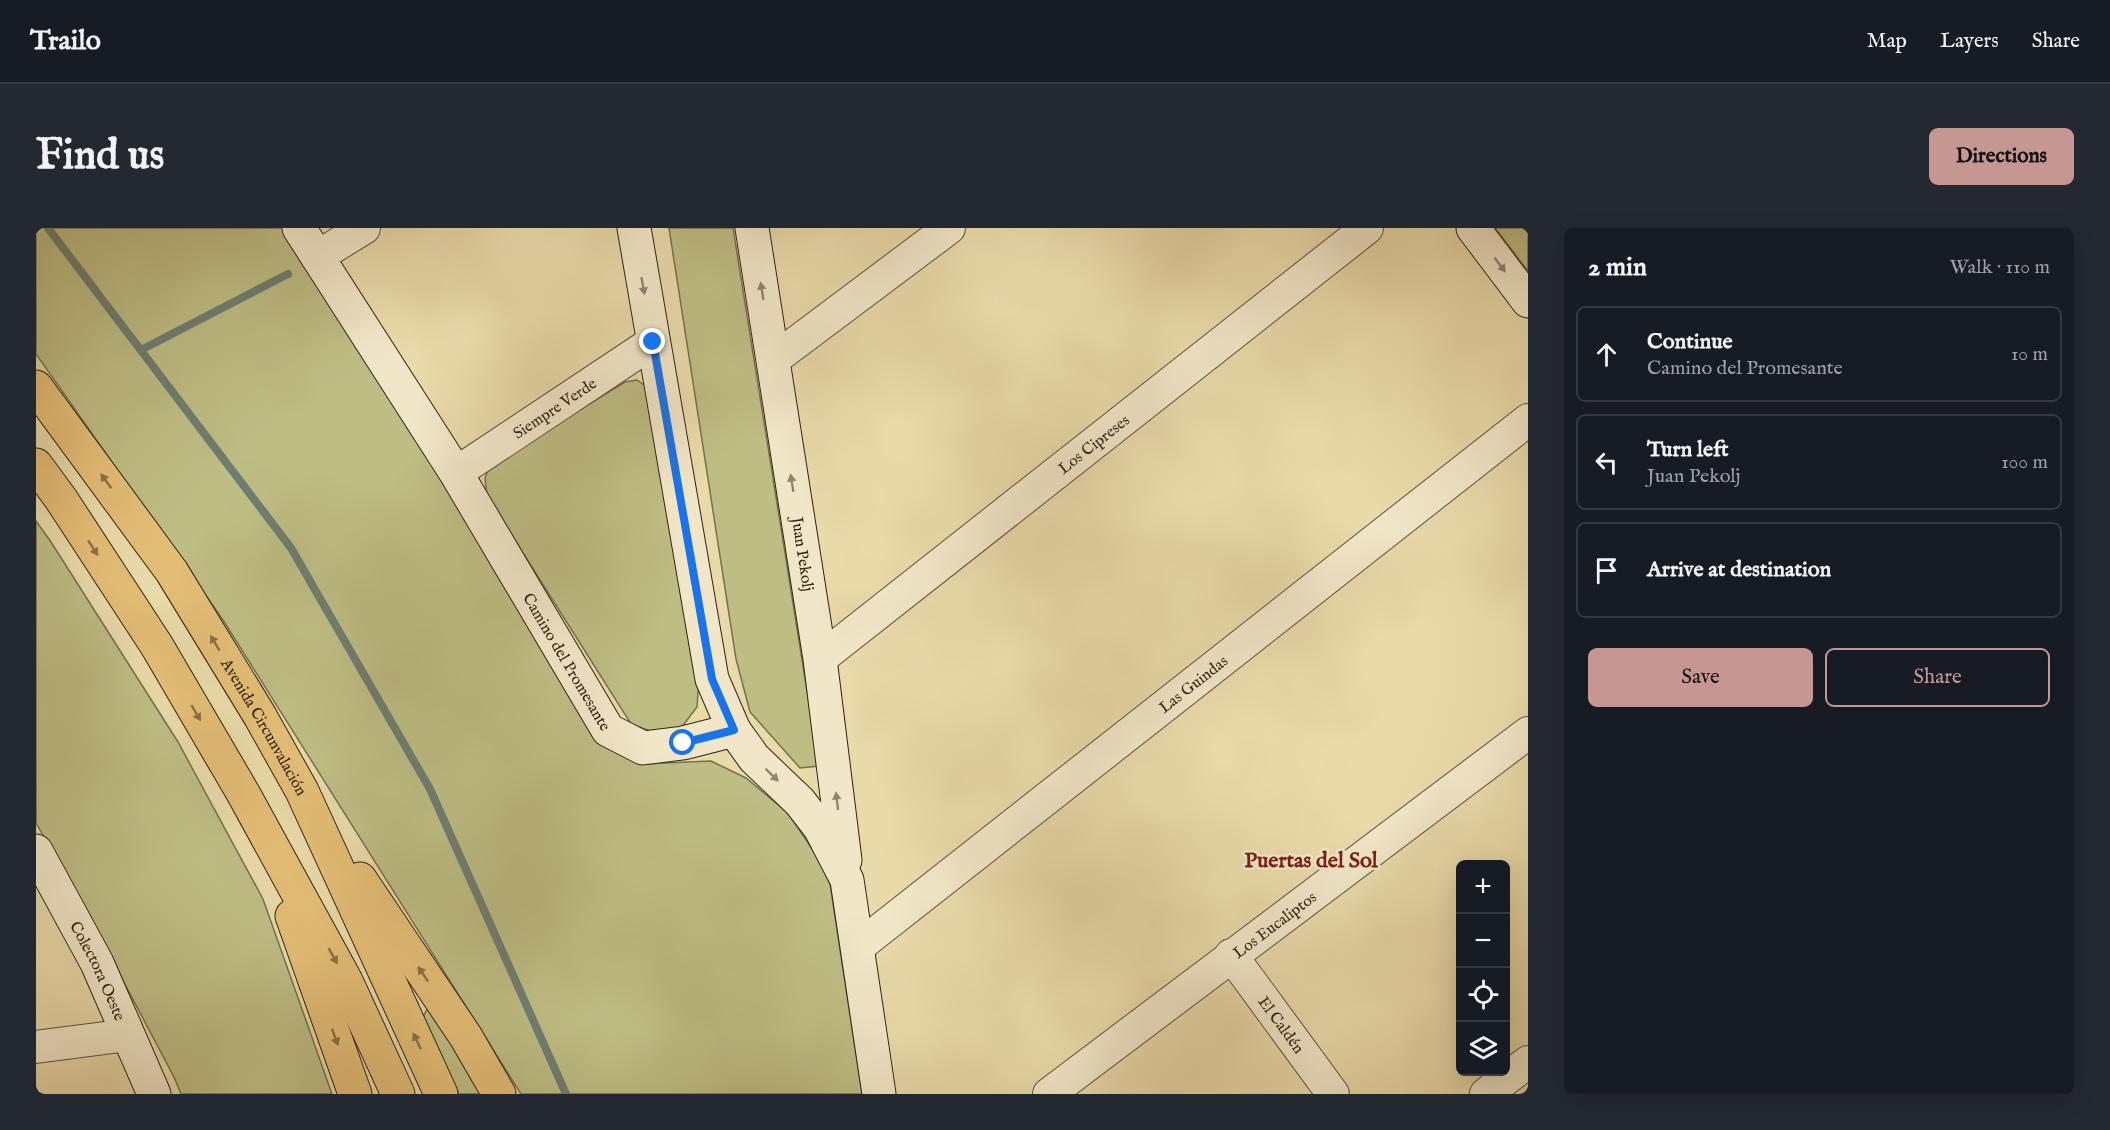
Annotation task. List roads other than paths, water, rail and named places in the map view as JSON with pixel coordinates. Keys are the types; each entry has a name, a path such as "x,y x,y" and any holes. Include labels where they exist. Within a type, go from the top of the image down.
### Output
{"highway":[{"name":"Avenida Circunvalación","path":"36,387 172,572 260,716 302,791 441,1094"},
{"path":"36,465 61,499 157,646 346,981 398,1094"},
{"path":"302,791 466,1037 499,1094"},
{"path":"259,824 356,1094"}],"street":[{"name":"Camino del Promesante","path":"298,228 456,472 608,730 643,748 683,743 734,730"},
{"path":"317,257 364,228"},
{"path":"634,228 712,679 734,730 754,758 800,802 820,828 847,880 879,1094"},
{"name":"Juan Pekolj","path":"752,228 819,660 847,880"},
{"path":"773,360 950,228"},
{"name":"Los Cipreses","path":"819,660 1367,228"},
{"path":"1473,228 1528,301"},
{"name":"Siempre Verde","path":"456,472 653,342"},
{"name":"Las Guindas","path":"858,947 1528,420"},
{"name":"Los Eucaliptos","path":"1049,1094 1528,733"},
{"name":"Colectora Oeste","path":"36,851 97,963 154,1094"},
{"name":"El Caldén","path":"1231,955 1333,1094"},
{"path":"36,1047 128,1035"},
{"path":"1486,1094 1528,1062"}],"waterway":[{"path":"48,228 291,548 430,789 566,1094"},
{"path":"141,350 288,274"}],"district":[{"name":"Puertas del Sol","path":"1311,859"}]}
